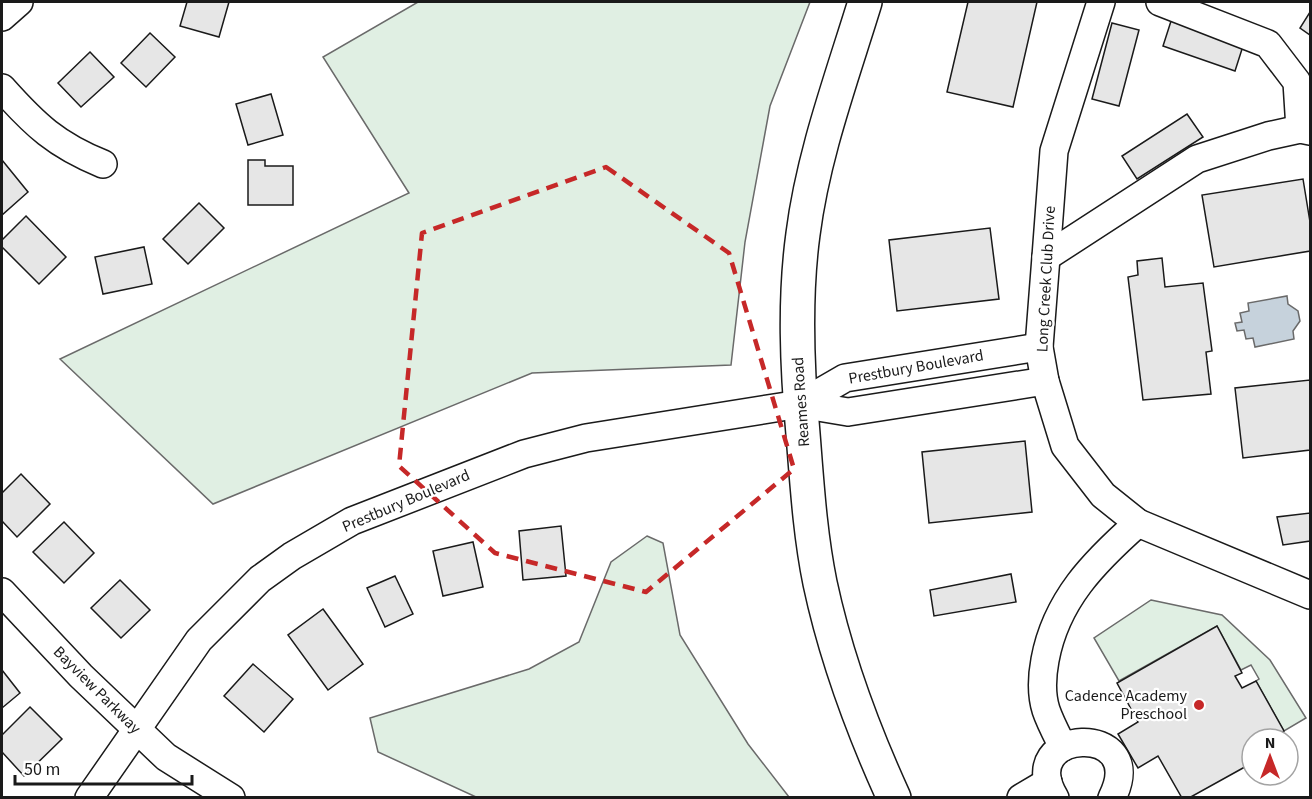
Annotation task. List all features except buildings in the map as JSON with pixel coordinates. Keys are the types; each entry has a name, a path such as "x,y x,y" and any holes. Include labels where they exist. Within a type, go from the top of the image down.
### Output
{"main road":[{"name":"Reames Road","path":"865,2 810,189 803,232 798,340 800,404 809,511 820,583 842,669 867,739 894,798"}],"street":[{"path":"2,17 19,2"},
{"name":"Long Creek Club Drive","path":"1101,2 1054,151 1039,347 1045,381 1065,446 1103,495 1138,523 1311,595"},
{"path":"1046,257 1197,159 1268,136 1305,130 1298,82 1268,44 1160,2"},
{"path":"2,88 47,136 103,164"},
{"name":"Prestbury Boulevard","path":"800,404 845,378 1039,347"},
{"name":"Prestbury Boulevard","path":"89,798 199,640 260,579 292,556 352,521 535,451 586,438 800,404 848,412 1045,381"},
{"path":"1063,747 1046,710 1042,692 1043,671 1052,629 1069,595 1082,577 1138,523"},
{"name":"Bayview Parkway","path":"2,592 166,758 231,798"},
{"path":"1021,798 1051,790 1051,760 1063,747 1078,741 1090,741 1111,753 1119,775 1112,798"}],"highlighted area":[{"path":"606,167 729,253 794,469 646,592 495,553 399,466 422,233"}],"green space":[{"path":"418,2 810,2 770,106 745,242 731,365 532,373 213,504 60,359 409,193 323,57"},
{"path":"647,536 663,543 680,635 748,744 789,797 476,797 378,752 370,718 529,669 579,642 611,562"},
{"path":"1151,600 1222,615 1270,660 1306,718 1291,727 1282,727 1256,681 1259,679 1251,665 1241,670 1217,626 1119,681 1094,638"}],"shaded area":[{"path":"1287,296 1288,304 1298,311 1300,321 1293,331 1294,339 1255,347 1253,338 1246,339 1244,330 1237,331 1235,323 1242,322 1240,313 1249,311 1248,303"}],"place":[{"name":"Cadence Academy Preschool","path":"1199,705"}]}
